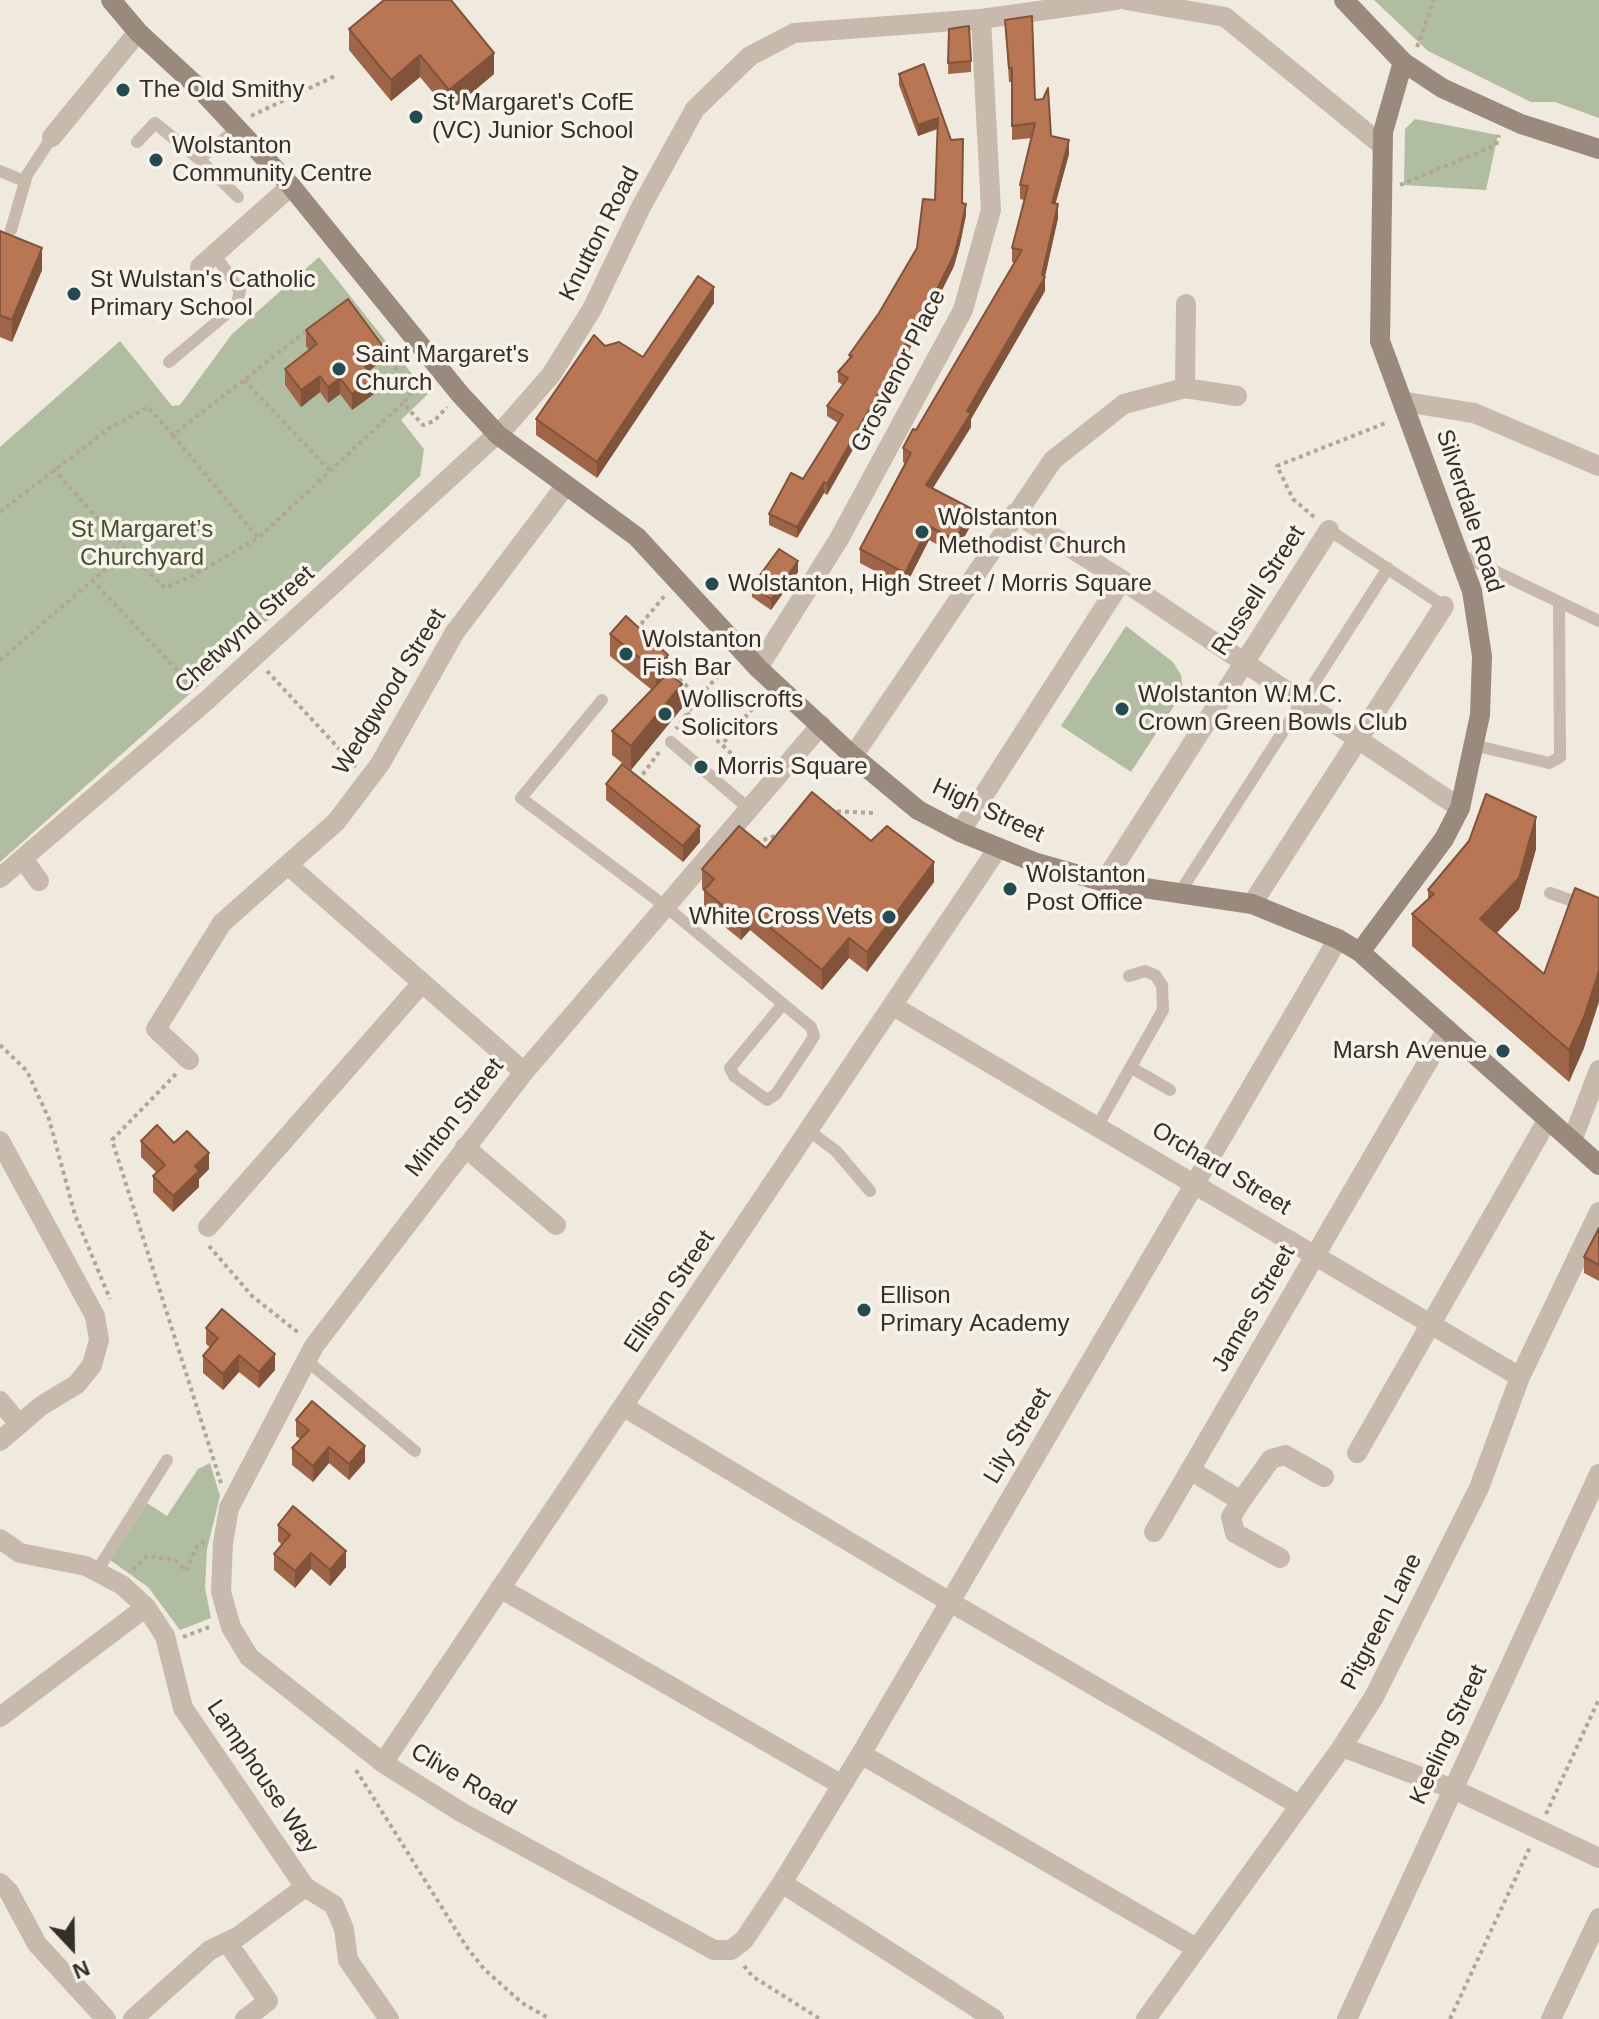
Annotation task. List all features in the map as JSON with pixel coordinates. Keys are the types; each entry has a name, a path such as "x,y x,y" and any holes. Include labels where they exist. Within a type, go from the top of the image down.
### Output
{"main road":[{"name":"High Street","path":"111,0 138,32 236,126 291,186 460,394 498,435 637,537 758,668 853,756 918,810 998,848 1104,882 1252,904 1338,939 1360,952 1573,1138 1599,1165"},
{"path":"1344,0 1406,64 1442,88 1505,117 1599,149"},
{"name":"Silverdale Road","path":"1360,952 1444,839 1460,808 1480,715 1482,656 1472,591 1380,341 1383,132 1406,64"}],"street":[{"path":"1062,4 1116,0"},
{"path":"1126,0 1225,17 1383,146"},
{"name":"Knutton Road","path":"498,435 551,375 592,309 641,207 695,109 750,56 794,33 981,19 1062,4"},
{"name":"Grosvenor Place","path":"758,668 839,539 963,310 991,210 981,19"},
{"path":"52,137 138,32"},
{"path":"207,261 291,186"},
{"path":"1185,388 1186,304"},
{"path":"853,756 1053,460 1124,404 1185,388 1237,396"},
{"path":"1407,408 1474,413 1599,466"},
{"name":"Chetwynd Street","path":"0,878 206,701 498,435"},
{"name":"Wedgwood Street","path":"189,1060 156,1029 222,923 336,822 368,780 455,632 566,485"},
{"path":"1015,513 1122,580 1460,808"},
{"name":"Russell Street","path":"1104,882 1329,530"},
{"path":"960,832 1122,580"},
{"path":"1252,904 1444,606"},
{"name":"Minton Street","path":"221,1592 223,1543 229,1508 310,1353 524,1072 821,725"},
{"name":"Ellison Street","path":"383,1763 998,848"},
{"path":"23,859 39,881"},
{"path":"288,865 524,1072"},
{"name":"Lily Street","path":"731,1950 744,1940 782,1883 861,1754 1338,939"},
{"path":"208,1227 422,983"},
{"name":"Orchard Street","path":"893,1006 1197,1183 1315,1257 1520,1377"},
{"name":"James Street","path":"1154,1532 1447,1029"},
{"path":"1573,1138 1599,1070"},
{"path":"1357,1453 1548,1119"},
{"path":"0,1141 95,1316 99,1340 92,1365 77,1384 0,1441"},
{"path":"465,1147 556,1225"},
{"name":"Pitgreen Lane","path":"1153,2016 1196,1948 1342,1747 1374,1697 1479,1488 1520,1377 1599,1212"},
{"path":"0,1401 19,1424"},
{"path":"624,1407 1299,1805"},
{"path":"1280,1558 1235,1533 1231,1517 1271,1459 1285,1455 1324,1477"},
{"path":"1190,1470 1241,1501"},
{"name":"Keeling Street","path":"1347,2019 1599,1474"},
{"name":"Lamphouse Way","path":"0,1539 20,1553 97,1571 122,1585 146,1607 167,1643 183,1708 305,1887 334,1905 344,1929 348,1960 389,2019"},
{"path":"500,1588 840,1784"},
{"name":"Clive Road","path":"221,1592 229,1620 249,1657 383,1763 461,1812 714,1950 731,1950"},
{"path":"0,1717 146,1607"},
{"path":"1342,1747 1453,1789 1599,1858"},
{"path":"861,1754 1196,1948"},
{"path":"0,1883 9,1892 37,1944 106,2019"},
{"path":"782,1883 994,2019"},
{"path":"133,2019 210,1950 227,1942 305,1887"},
{"path":"1551,2019 1599,1918"},
{"path":"227,1942 268,2001 245,2019"}],"lane":[{"path":"137,142 155,123 199,159 238,197"},
{"path":"199,159 236,126"},
{"path":"11,230 24,181 52,137"},
{"path":"0,171 24,181"},
{"path":"169,362 236,306 240,291 207,261"},
{"path":"1329,530 1444,606"},
{"path":"1459,554 1599,621"},
{"path":"1180,892 1388,568"},
{"path":"1473,745 1549,763 1560,757 1559,602"},
{"path":"602,700 521,798 665,906 811,1027 814,1036 776,1094 767,1100 734,1076 730,1068 783,1004"},
{"path":"668,742 748,808"},
{"path":"1550,893 1599,910"},
{"path":"1098,1125 1163,1010 1162,985 1155,975 1145,971 1129,976"},
{"path":"1132,1068 1170,1090"},
{"path":"809,1131 836,1151 870,1191"},
{"path":"310,1353 415,1451"},
{"path":"97,1571 167,1460"}],"path":[{"path":"1406,64 1434,0"},
{"path":"236,126 335,76"},
{"path":"1382,185 1404,185 1496,145 1505,117"},
{"path":"173,435 308,328 321,323"},
{"path":"53,469 165,588 258,538 403,403 413,391 377,345"},
{"path":"244,380 331,471"},
{"path":"403,403 423,425 434,421 460,394"},
{"path":"0,512 108,429 148,407 258,538"},
{"path":"1329,530 1293,499 1277,466 1407,408"},
{"path":"0,660 127,551"},
{"path":"92,580 206,701"},
{"path":"645,640 636,631 668,592"},
{"path":"255,657 368,780"},
{"path":"665,667 699,697"},
{"path":"636,784 699,697 725,668"},
{"path":"724,743 759,701"},
{"path":"687,713 724,743 756,776"},
{"path":"825,810 875,813"},
{"path":"751,843 777,836 788,825"},
{"path":"0,1045 27,1071 49,1119 75,1215 114,1308 95,1316"},
{"path":"189,1060 112,1140 229,1508"},
{"path":"208,1227 199,1234 252,1296 310,1353"},
{"path":"122,1585 144,1556 175,1560 186,1571 202,1542 223,1543"},
{"path":"167,1643 229,1620"},
{"path":"1450,2019 1599,1699"},
{"path":"355,1767 466,1946 484,1969 522,2003 550,2019"},
{"path":"731,1950 752,1976 820,2019"}],"green space":[{"path":"1374,0 1599,0 1599,118 1555,102 1531,102 1428,51"},
{"path":"1415,119 1498,135 1486,190 1404,185 1405,129"},
{"name":"St Margaret’s Churchyard","path":"319,257 428,394 401,420 424,449 420,476 195,689 0,862 0,447 120,341 172,406 180,405 232,334"},
{"name":"Wolstanton W.M.C. Crown Green Bowls Club","path":"1126,626 1173,662 1181,675 1183,692 1131,772 1061,726"},
{"path":"210,1463 220,1496 207,1549 205,1588 211,1618 180,1630 148,1587 110,1560 147,1503 167,1516 198,1469"}],"building":[{"path":"384,0 451,0 494,53 449,90 420,55 391,80 349,29"},
{"path":"1032,16 1035,100 1043,99 1048,88 1051,136 1069,140 1052,203 1058,204 1042,275 1045,277 967,411 971,413 926,485 972,509 955,540 929,526 905,573 860,549 911,453 903,448 913,429 916,430 1022,250 1012,248 1028,186 1020,185 1035,123 1012,126 1012,68 1009,68 1005,20"},
{"path":"969,26 971,61 948,63 949,29"},
{"path":"924,64 951,140 963,139 962,203 966,204 954,255 827,484 824,482 797,527 769,514 791,473 803,479 843,415 827,406 848,378 838,372 852,356 849,355 879,313 917,248 923,199 935,200 938,118 918,125 899,74"},
{"path":"0,231 42,248 12,320 0,315"},
{"path":"698,276 714,287 597,462 536,419 594,335 605,346 619,342 643,357"},
{"name":"Saint Margaret's Church","path":"348,299 382,345 361,361 374,378 352,394 340,378 328,387 320,376 301,390 285,369 317,344 306,330"},
{"path":"779,549 798,561 771,599 752,586"},
{"path":"626,616 668,655 656,671 610,634"},
{"path":"668,673 682,684 631,746 612,731"},
{"path":"622,764 700,826 683,846 606,784"},
{"path":"812,792 871,841 887,826 934,862 867,952 849,938 822,970 750,911 741,921 704,890 714,879 702,869 739,826 766,848"},
{"path":"1486,794 1536,817 1519,878 1480,919 1544,974 1575,888 1599,898 1599,971 1569,1050 1412,914 1434,894 1428,890 1469,841"},
{"path":"157,1125 174,1143 187,1131 209,1153 195,1166 199,1171 173,1196 153,1176 165,1165 141,1141"},
{"path":"1599,1228 1599,1265 1584,1257"},
{"path":"222,1309 275,1354 259,1372 239,1355 223,1374 203,1356 218,1338 206,1328"},
{"path":"312,1401 365,1446 349,1464 329,1447 313,1466 292,1448 309,1430 296,1420"},
{"path":"293,1506 346,1551 330,1570 311,1553 295,1571 274,1554 290,1535 278,1525"}],"place":[{"name":"The Old Smithy","path":"123,90"},
{"name":"St Margaret's CofE (VC) Junior School","path":"416,117"},
{"name":"Wolstanton Community Centre","path":"156,160"},
{"name":"St Wulstan's Catholic Primary School","path":"74,294"},
{"name":"Saint Margaret's Church","path":"339,369"},
{"name":"Wolstanton Methodist Church","path":"922,532"},
{"name":"Wolstanton, High Street / Morris Square","path":"712,584"},
{"name":"Wolstanton Fish Bar","path":"626,654"},
{"name":"Wolstanton W.M.C. Crown Green Bowls Club","path":"1122,709"},
{"name":"Wolliscrofts Solicitors","path":"665,714"},
{"name":"Morris Square","path":"701,767"},
{"name":"Wolstanton Post Office","path":"1010,889"},
{"name":"White Cross Vets","path":"889,917"},
{"name":"Marsh Avenue","path":"1503,1051"},
{"name":"Ellison Primary Academy","path":"864,1310"}]}
